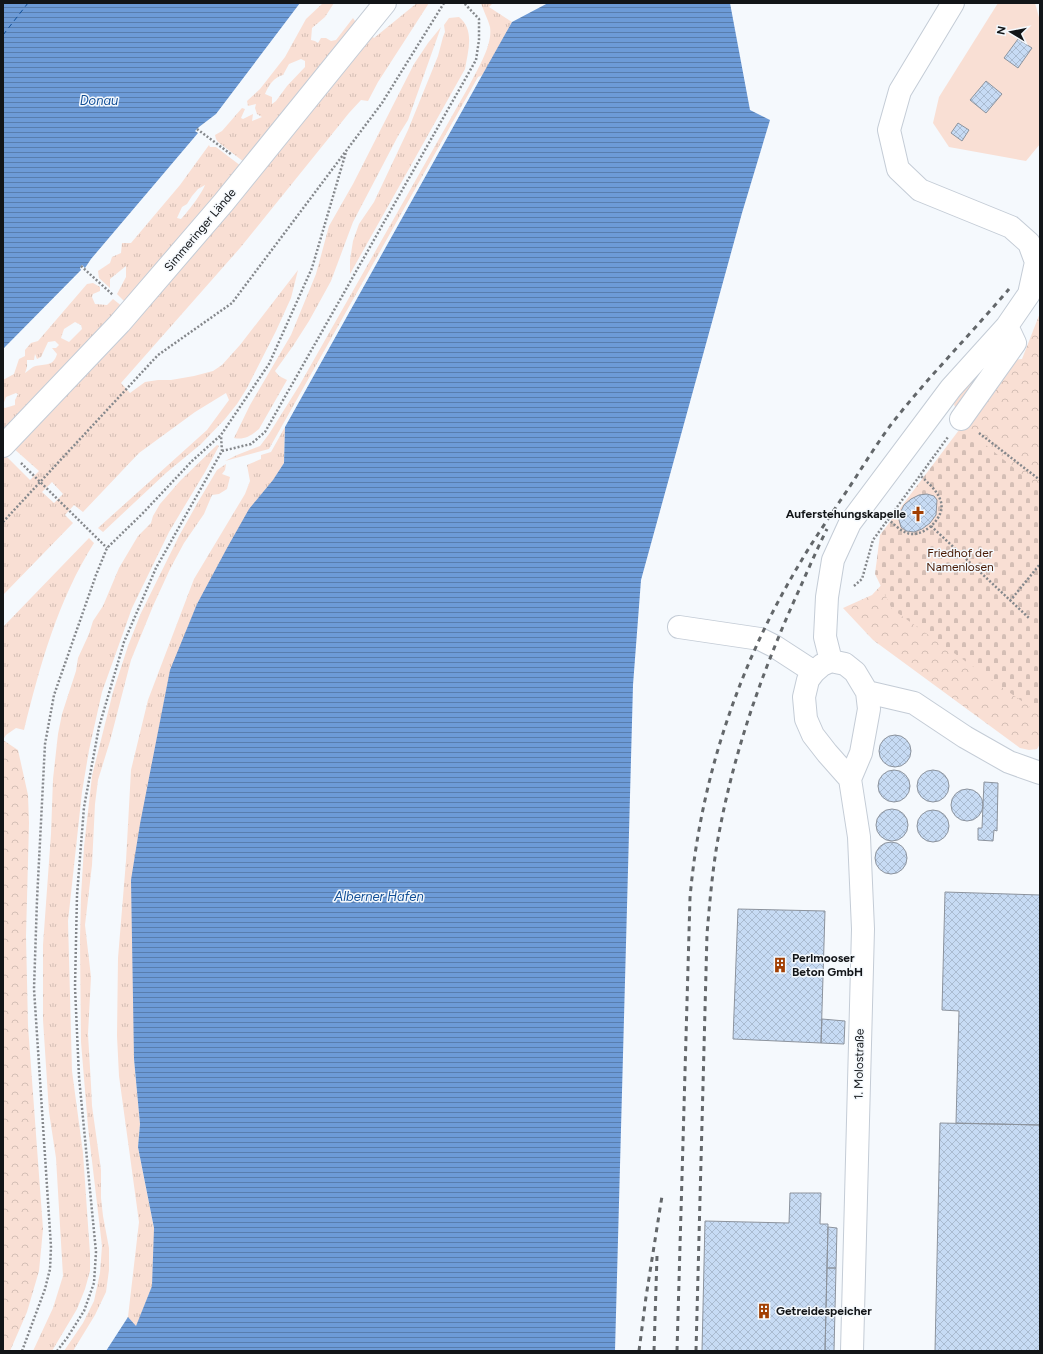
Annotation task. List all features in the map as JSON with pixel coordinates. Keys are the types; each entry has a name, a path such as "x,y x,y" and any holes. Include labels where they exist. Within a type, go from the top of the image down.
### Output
{"street":[{"name":"Simmeringer Lände","path":"10,453 224,202 385,3"},
{"path":"679,627 760,639 822,666 845,664 855,672 867,692 869,709 861,753 850,779 813,735 806,719 804,697 808,680 822,666 827,597 833,560 850,523 951,388 1007,326 1029,294 1036,262 1029,243 1011,227 920,190 898,169 889,130 900,91 953,3"},
{"path":"961,419 1015,343 1007,326"},
{"path":"867,692 914,703 965,738 1009,762 1040,773"},
{"name":"1. Molostraße","path":"850,779 859,837 863,928 852,1351"}],"path":[{"path":"3,522 158,355 232,302 382,103 444,3"},
{"path":"222,451 251,444 265,432 476,60 479,40 479,19 464,3"},
{"path":"196,130 237,159"},
{"path":"22,1351 45,1289 50,1269 51,1247 34,989 37,900 46,744 54,695 107,548 143,513 192,461 221,435 269,364 312,268 346,152"},
{"path":"81,266 118,299"},
{"path":"855,586 862,579 873,540 961,419 1040,480"},
{"path":"57,1351 68,1338 84,1311 94,1283 96,1252 79,1077 75,987 77,895 84,807 99,727 124,642 156,568 222,451 221,435"},
{"path":"10,453 107,548"},
{"path":"888,519 906,533 914,534 923,532 932,526 939,516 942,504 938,495 920,475"},
{"path":"932,526 1029,618"},
{"path":"1010,600 1040,564"}],"green space":[{"path":"323,3 334,3 325,17 312,28 311,40 318,43 321,38 326,38 331,41 336,40 353,18 357,24 244,162 218,142 215,135 222,131 242,108 245,109 241,118 243,119 253,114 252,121 262,117 257,114 255,108 256,104 248,106 247,101 260,89 285,57 306,19","holes":["301,59 305,61 305,67 272,104 272,97 265,94 272,82 283,75 289,64"]},
{"path":"417,3 429,3 378,82 368,101 361,100 349,113 240,248 121,383 130,393 145,382 171,380 213,371 222,365 240,345 298,270 291,298 276,331 247,388 237,404 201,444 166,473 103,532 98,528 207,430 229,400 226,393 195,412 139,453 83,512 74,505 65,515 73,523 3,595 3,456 6,456 30,480 39,471 12,447 371,35 374,38","holes":["52,482 63,494 54,503 42,492"]},
{"path":"481,3 493,3 489,7 512,22 483,75 478,77 269,449 225,461 260,446 269,434 299,386 469,86 484,57 489,42 490,27"},
{"path":"998,3 1035,3 1040,21 1040,144 1026,161 949,147 933,123 939,97"},
{"path":"459,17 464,22 469,34 469,48 465,69 350,274 350,260 353,241 359,224 374,202 408,130 438,56 445,32 444,25 449,18"},
{"path":"441,27 408,120 398,136 353,222 331,281 309,321 275,371 279,376 287,380 259,429 247,437 234,438 250,405 291,335 316,274 329,226 353,184 414,64"},
{"path":"209,145 210,147 216,147 241,166 125,302 117,294 126,277 126,266 110,279 110,288 99,278 98,271 110,263 112,257 121,253 122,243 131,243 180,185","holes":["205,185 184,216 181,219 177,218 182,207 187,204 198,189"]},
{"path":"93,283 100,287 100,291 93,294 92,297 95,304 107,305 113,299 123,307 3,437 3,407 5,408 15,405 15,400 18,394 16,393 6,397 3,405 3,380 14,374 19,359 25,356 25,350 31,343 38,341 87,284","holes":["75,322 81,325 82,329 69,342 61,338 64,329","55,341 59,345 56,348 52,348 57,354 53,361 33,367 25,373 27,360 34,360 35,354 37,359 41,357 48,342"]},
{"path":"1040,313 1040,524 967,444 954,404 970,377 994,361 1022,359"},
{"name":"Friedhof der Namenlosen","path":"962,426 1040,489 1040,714 892,609 875,574 880,535"},
{"path":"285,427 284,463 197,604 134,1059 140,1124 138,1147 154,1228 156,1248 152,1286 136,1327 128,1317 139,1222 119,1076 117,1036 118,958 126,861 131,770 148,700 194,579 245,494 250,481 247,465 261,459 261,455 271,452"},
{"path":"217,445 219,446 205,472 169,532 132,608 102,692 89,750 82,792 68,921 72,1071 83,1153 90,1271 77,1309 52,1351 33,1351 53,1308 63,1276 56,1158 49,1112 43,1020 43,945 51,834 53,779 58,734 62,714 76,671 78,658 93,621 103,606 119,568 138,536 151,523 160,504 180,481"},
{"path":"226,464 225,470 222,474 230,477 227,489 219,494 212,495 204,514 184,543 153,606 131,660 110,741 98,780 95,804 92,865 85,925 91,977 88,1034 92,1106 101,1170 101,1198 109,1248 109,1270 106,1292 95,1315 73,1351 64,1351 83,1323 94,1301 100,1273 102,1246 88,1127 81,1042 81,896 84,847 92,776 113,692 128,646 141,613 179,536 198,502 217,470"},
{"path":"89,538 94,543 81,565 60,610 44,657 24,730 16,728 6,735 3,740 3,627"},
{"path":"901,564 1040,628 1040,744 1037,749 1029,750 1020,748 873,640 843,608 872,595"},
{"path":"3,740 18,750 28,795 29,823 26,936 28,1026 43,1229 39,1271 27,1312 10,1351 3,1351"}],"water":[{"name":"Donau","path":"3,3 300,3 216,114 195,131 198,133 85,268 82,265 80,268 81,270 3,349"},
{"name":"Alberner Hafen","path":"548,3 730,3 750,110 770,120 742,213 641,580 633,685 615,1351 106,1351 128,1317 136,1326 152,1286 154,1228 138,1147 140,1124 134,1059 131,880 140,824 170,670 197,604 227,548 249,509 273,480 284,463 285,427 512,22"}],"building":[{"path":"1018,39 1032,48 1018,68 1004,58"},
{"path":"986,81 1002,94 986,113 970,100"},
{"path":"958,123 969,130 962,141 951,133"},
{"name":"Auferstehungskapelle","path":"927,494 934,496 937,500 936,515 930,523 922,529 914,532 906,531 901,527 899,520 900,513 904,505 919,495"},
{"path":"895,735 904,738 908,742 911,751 908,760 904,764 895,767 886,764 882,760 879,751 882,742 886,738"},
{"path":"894,770 903,773 907,777 910,786 907,795 903,799 894,802 885,799 881,795 878,786 881,777 885,773"},
{"path":"933,770 942,773 946,777 949,786 946,795 942,799 933,802 924,799 920,795 917,786 920,777 924,773"},
{"path":"984,782 998,783 997,831 994,830 993,841 978,840 978,828 982,828"},
{"path":"967,789 976,792 980,796 983,805 980,814 976,818 967,821 958,818 954,814 951,805 954,796 958,792"},
{"path":"892,809 901,812 905,816 908,825 905,834 901,838 892,841 883,838 879,834 876,825 879,816 883,812"},
{"path":"933,810 942,813 946,817 949,826 946,835 942,839 933,842 924,839 920,835 917,826 920,817 924,813"},
{"path":"891,842 900,845 904,849 907,858 904,867 900,871 891,874 882,871 878,867 875,858 878,849 882,845"},
{"path":"945,892 1040,895 1040,1125 956,1123 959,1011 942,1010"},
{"name":"Perlmooser Beton GmbH","path":"738,909 825,911 821,1043 733,1039"},
{"path":"822,1019 845,1021 844,1044 821,1043"},
{"path":"940,1123 1040,1125 1040,1351 935,1351"},
{"name":"Getreidespeicher","path":"790,1193 821,1193 820,1224 828,1224 825,1351 702,1351 705,1221 789,1223"},
{"path":"828,1227 837,1228 836,1268 827,1268"},
{"path":"827,1268 836,1268 834,1351 825,1351"}],"ferry route":[{"path":"3,35 28,3"}],"railway":[{"path":"677,1351 690,898 695,854 703,810 713,767 726,724 758,641 778,602 815,539 893,422 921,388 1009,289"},
{"path":"696,1351 707,934 715,854 734,767 752,707 786,619 827,529"},
{"path":"639,1351 662,1196"},
{"path":"654,1351 657,1256"}],"place":[{"name":"Auferstehungskapelle","path":"918,514"},
{"name":"Perlmooser Beton GmbH","path":"780,965"},
{"name":"Getreidespeicher","path":"764,1311"}]}
